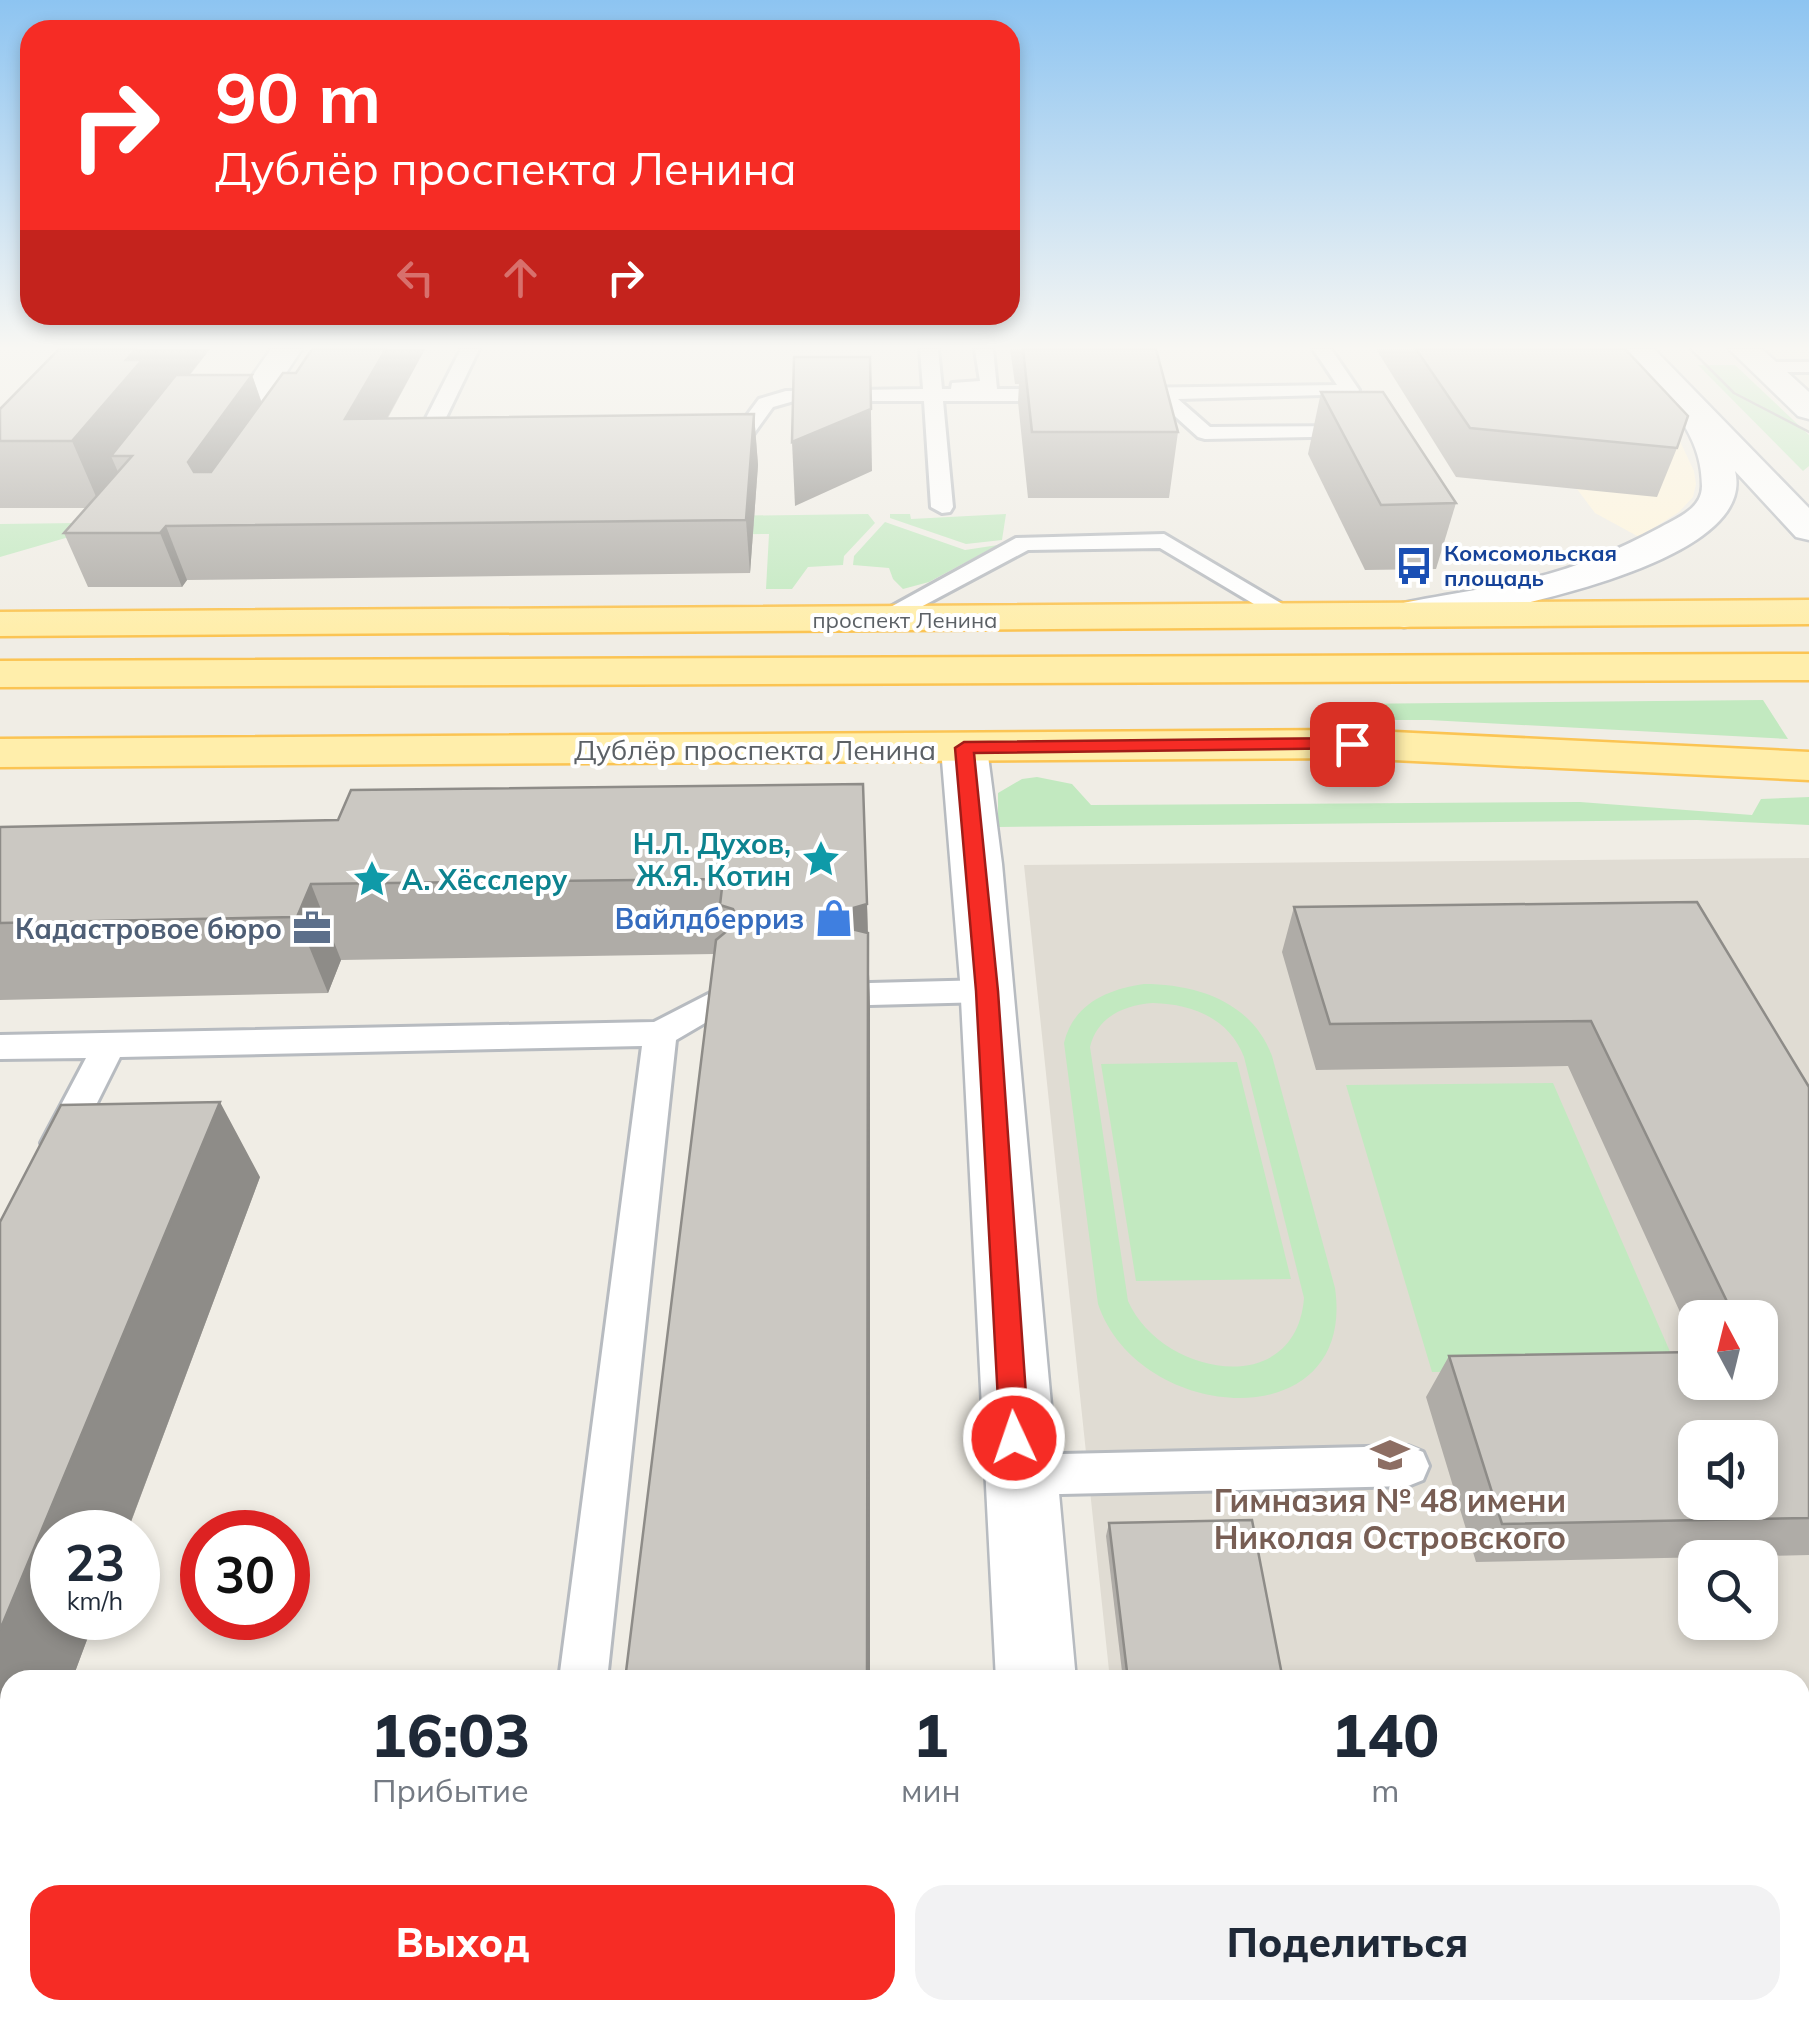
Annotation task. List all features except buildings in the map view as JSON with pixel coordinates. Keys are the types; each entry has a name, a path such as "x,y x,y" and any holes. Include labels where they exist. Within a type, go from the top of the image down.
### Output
{"main road":[{"path":"1391,618 1548,590 1645,552 1696,522 1718,499 1721,480 1706,443"},
{"path":"1727,443 1809,529"},
{"name":"проспект Ленина","path":"0,624 1391,618 1809,612"},
{"name":"проспект Ленина","path":"0,674 1805,666"},
{"name":"Дублёр проспекта Ленина","path":"0,752 1352,744 1809,766"},
{"path":"964,748 987,991 1017,1475 1035,1670"}],"lane":[{"path":"442,443 466,448"},
{"path":"707,446 720,443"},
{"path":"938,443 942,507"},
{"path":"879,620 1024,543 1144,542 1164,542 1294,618"},
{"path":"870,994 987,991"},
{"path":"0,1047 660,1034 728,995"},
{"path":"583,1670 660,1034"},
{"path":"42,1177 109,1045"},
{"path":"1017,1475 1408,1466"}],"shaded area":[{"path":"1543,443 1681,443 1696,484 1693,497 1679,512 1639,537 1595,513"},
{"name":"Гимназия № 48 имени Николая Островского","path":"1809,858 1809,1670 1109,1670 1024,865"}],"green space":[{"path":"1776,443 1809,443 1809,466 1803,471"},
{"path":"868,514 875,523 844,556 843,565 808,567 792,589 766,589 769,534 174,541 186,523"},
{"path":"890,514 910,514 911,519 1006,514 1002,540 966,544 890,518"},
{"path":"885,522 965,550 998,545 929,582 903,589 889,568 853,565 854,556"},
{"path":"79,523 69,537 0,557 0,524"},
{"path":"1763,700 1788,739 1429,720 1348,720 1342,704"},
{"path":"1037,777 1072,784 1091,805 1580,802 1752,815 1761,799 1809,797 1809,825 1697,820 998,827 998,793 1022,779"},
{"path":"1131,986 1184,988 1220,1000 1251,1022 1272,1056 1335,1288 1333,1337 1313,1371 1280,1391 1240,1398 1197,1392 1155,1374 1121,1344 1098,1304 1064,1043 1075,1018 1084,1009 1105,995","holes":["1153,1003 1182,1006 1208,1016 1229,1032 1244,1057 1304,1298 1295,1331 1278,1352 1253,1364 1225,1366 1196,1360 1168,1347 1145,1327 1128,1301 1090,1047 1099,1028 1113,1014"]},
{"path":"1237,1062 1291,1279 1136,1281 1101,1064"},
{"path":"1553,1083 1678,1370 1432,1372 1346,1085"}],"place":[{"name":"Комсомольская площадь","path":"1414,566"},
{"name":"Н.Л. Духов, Ж.Я. Котин","path":"821,859"},
{"name":"А. Хёсслеру","path":"372,879"},
{"name":"Вайлдберриз","path":"834,918"},
{"name":"Кадастровое бюро","path":"312,928"},
{"name":"Гимназия № 48 имени Николая Островского","path":"1390,1455"}],"route":[{"path":"1014,1438 987,991 964,748 1352,744"}]}
